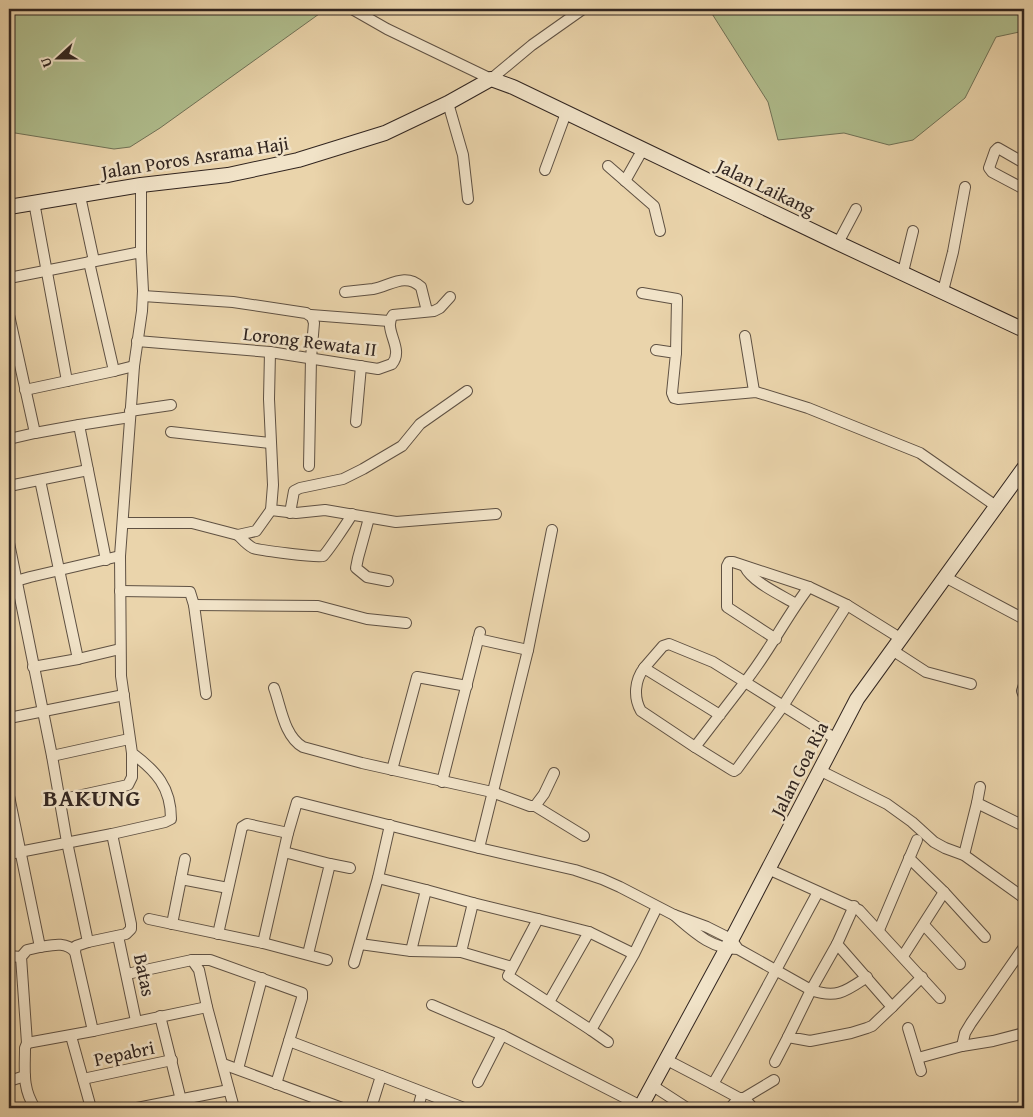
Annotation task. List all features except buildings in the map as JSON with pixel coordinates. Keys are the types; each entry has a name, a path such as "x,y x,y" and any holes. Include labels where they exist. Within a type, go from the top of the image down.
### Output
{"main road":[{"name":"Jalan Poros Asrama Haji","path":"9,207 141,185 228,175 298,160 385,133 448,103 491,79"},
{"name":"Jalan Laikang","path":"491,79 512,86 838,243 1024,328"},
{"name":"Jalan Goa Ria","path":"640,1107 732,945 768,869 857,699 1024,468"}],"street":[{"path":"352,9 387,29 491,79 582,9"},
{"path":"448,103 463,155 468,199"},
{"path":"545,170 566,113"},
{"path":"1024,163 998,148 995,151 989,168 992,172 1024,189"},
{"path":"625,180 643,149"},
{"path":"608,166 654,206 660,231"},
{"path":"59,800 128,785 132,777 132,753 120,650 120,556 124,523 134,366 143,296 141,185"},
{"path":"943,291 953,252 965,187"},
{"path":"80,196 114,370"},
{"path":"34,202 67,381"},
{"path":"838,243 856,209"},
{"path":"903,272 913,231"},
{"path":"9,278 141,252"},
{"path":"345,292 375,288 398,280 407,280 421,287 427,311"},
{"path":"642,294 677,299 676,353 672,393 674,398 754,391 766,393 911,448 996,506"},
{"path":"143,296 233,302 311,315 389,321"},
{"name":"Lorong Rewata II","path":"137,341 270,352 378,369 388,366 395,360 396,346 389,321 393,315 397,313 438,310 450,297"},
{"path":"9,315 12,345 26,390 35,433"},
{"path":"309,466 311,358 314,323 311,315"},
{"path":"745,336 754,391"},
{"path":"656,350 676,353"},
{"path":"238,535 256,531 271,510 273,485 270,443 270,352"},
{"path":"26,390 134,366"},
{"path":"356,422 361,366"},
{"path":"290,513 294,491 343,479 363,469 402,446 420,424 467,391"},
{"path":"9,439 171,405"},
{"path":"80,425 106,560"},
{"path":"171,432 270,443"},
{"path":"9,486 88,470"},
{"path":"40,480 78,659"},
{"path":"271,510 290,513 325,510 396,522 496,514"},
{"path":"124,523 192,523 238,535 253,548 317,557 328,552 352,514"},
{"path":"369,518 356,562 356,568 367,577 388,581"},
{"path":"479,848 528,650 552,530"},
{"path":"9,543 13,583 43,712 88,942"},
{"path":"13,583 30,577 120,556"},
{"path":"776,638 726,607 727,566 729,562 809,587 847,605 896,644 926,672 971,684"},
{"path":"744,566 759,582 796,604"},
{"path":"945,577 1024,619"},
{"path":"696,747 745,682 809,587"},
{"path":"120,591 189,592 192,595 206,694"},
{"path":"194,604 318,606 367,619 406,623"},
{"path":"836,739 783,706 713,662 669,644 663,646 636,680 640,709 734,771 783,706 847,605"},
{"path":"442,782 479,636 528,650"},
{"path":"33,667 120,650"},
{"path":"644,668 720,715"},
{"path":"392,770 417,677 467,686"},
{"path":"1024,685 1022,691 1024,696"},
{"path":"274,688 289,732 300,745 392,770 492,792 530,806 535,806 584,836"},
{"path":"9,718 124,695"},
{"path":"52,756 129,739"},
{"path":"9,854 112,834 171,819 166,787 147,764 132,753"},
{"path":"819,770 887,804 912,822 934,842 964,855 1024,898"},
{"path":"535,806 540,801 554,773"},
{"path":"964,855 980,787"},
{"path":"9,800 40,947"},
{"path":"263,943 288,833 298,802 479,848 575,870 602,879 674,915 701,938 732,945 811,990 831,995 841,994 867,977"},
{"path":"977,803 1024,826"},
{"path":"218,934 242,826 247,824 288,833"},
{"path":"354,963 378,878 390,825"},
{"path":"92,1031 75,952 76,946 126,934 131,929 112,834"},
{"path":"879,930 917,840"},
{"path":"284,852 350,868"},
{"path":"909,858 985,936"},
{"path":"172,924 185,860"},
{"path":"308,954 330,864"},
{"path":"768,869 854,906 866,915 940,998"},
{"path":"378,878 589,932 634,954"},
{"path":"181,879 228,888"},
{"path":"411,950 426,890"},
{"path":"713,1084 755,1012 775,970 818,892"},
{"path":"904,956 944,892"},
{"path":"461,952 473,903"},
{"path":"775,1062 811,990 837,944 854,906"},
{"path":"591,1030 634,954 657,907"},
{"path":"149,919 263,943 327,960"},
{"path":"538,919 519,957 508,974 510,978 608,1042"},
{"path":"924,925 960,964"},
{"path":"549,1002 589,932"},
{"name":"Batas","path":"118,936 136,1021"},
{"path":"360,944 411,950 461,952 512,967"},
{"path":"837,944 892,1007"},
{"path":"36,1108 26,1091 25,1048 27,1043 21,957 27,950 40,947 65,945 75,952"},
{"path":"962,1046 965,1033 971,1023 1024,947"},
{"path":"9,956 21,957"},
{"path":"127,974 192,960 210,960 302,993 276,1084"},
{"path":"192,960 199,970 234,1108"},
{"path":"788,1037 805,1041 851,1033 872,1026 922,977"},
{"path":"238,1069 262,978"},
{"path":"432,1005 502,1035 640,1107"},
{"path":"27,1043 71,1036 208,1007"},
{"path":"160,1016 182,1103"},
{"path":"908,1028 921,1071"},
{"path":"918,1058 1024,1032"},
{"path":"478,1082 502,1035"},
{"path":"71,1036 91,1108"},
{"path":"289,1041 464,1108"},
{"name":"Pepabri","path":"83,1080 172,1060"},
{"path":"667,1060 741,1098 753,1108"},
{"path":"223,1064 342,1108"},
{"path":"9,1081 25,1076"},
{"path":"371,1108 381,1076"},
{"path":"730,1108 741,1098 774,1080"},
{"path":"653,1086 687,1108"},
{"path":"137,1108 182,1103 229,1090"},
{"path":"418,1108 422,1093"}],"green space":[{"path":"9,9 326,9 160,128 130,147 114,149 9,132"},
{"path":"709,9 1024,9 1024,31 996,37 965,98 913,140 889,145 844,133 778,140 768,102"}],"district":[{"name":"BAKUNG","path":"92,797"}]}
